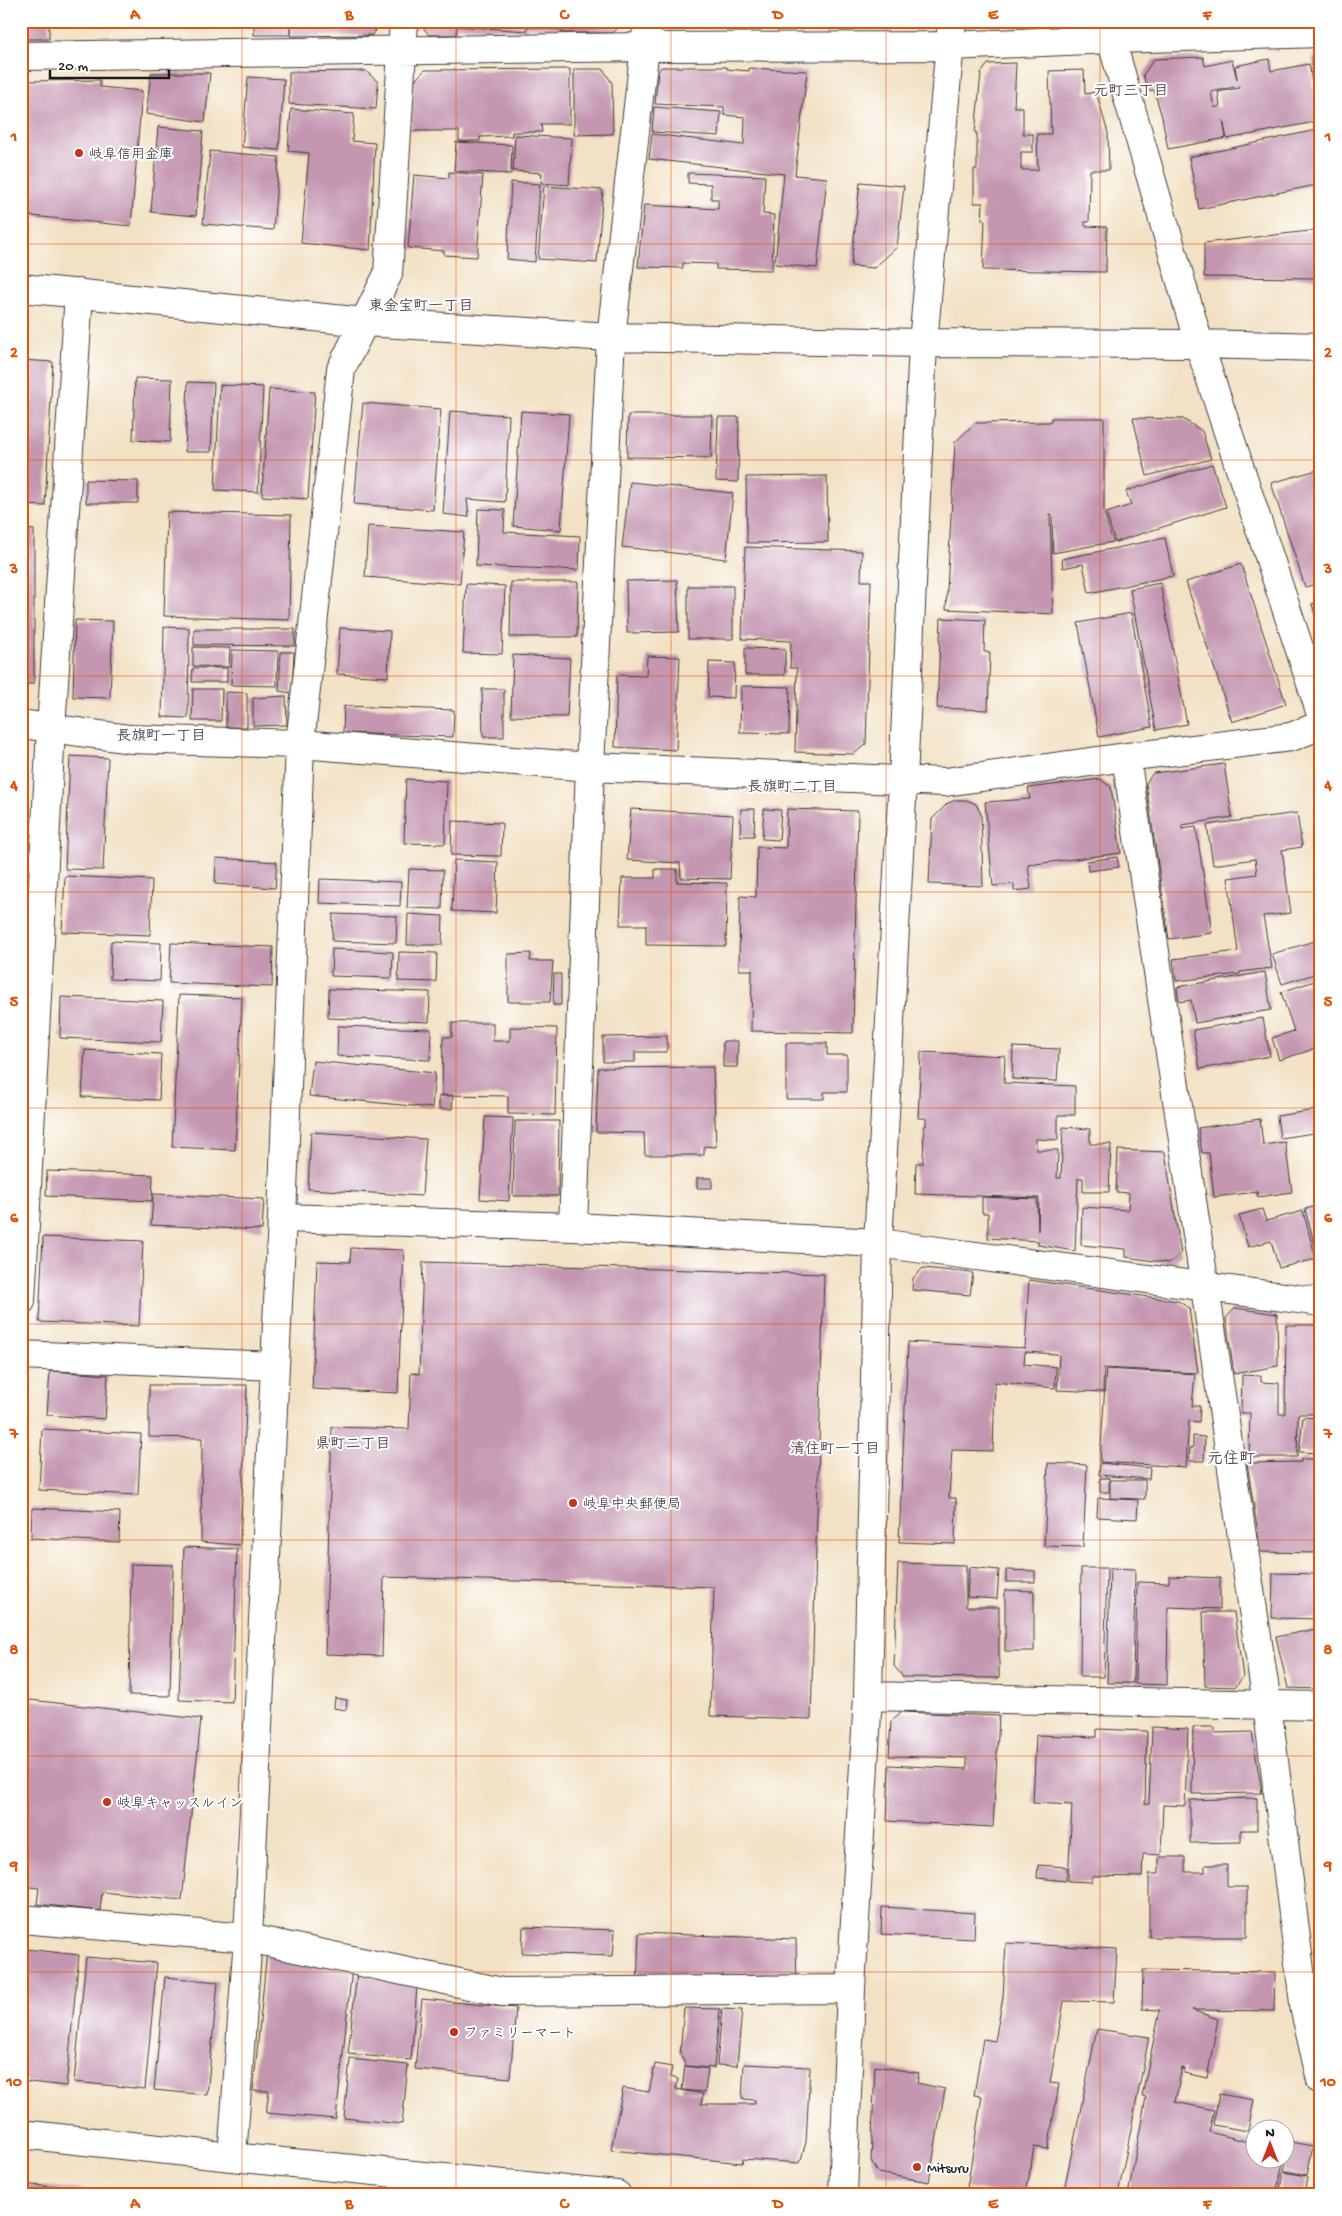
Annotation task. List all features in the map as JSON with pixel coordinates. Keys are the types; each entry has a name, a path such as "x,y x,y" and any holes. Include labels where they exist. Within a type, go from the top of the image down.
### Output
{"street":[{"path":"232,2158 248,1938 282,1218 300,744 341,370 388,274 404,21"},
{"path":"21,56 403,52 647,34 950,34 1109,30 1321,33"},
{"path":"1109,30 1199,344 1321,714"},
{"path":"573,1227 590,767 611,337 647,34"},
{"path":"843,2195 850,1989 868,1696 878,1244 903,780 923,343 950,34"},
{"path":"21,288 365,322 611,337 923,343 1199,344 1321,347"},
{"path":"21,1301 51,729 79,293"},
{"path":"21,724 130,738 300,744 590,767 945,782 1291,736 1321,725"},
{"path":"1126,757 1267,1704 1305,2011 1321,2080"},
{"path":"282,1218 573,1227 878,1244 1321,1302"},
{"path":"21,1354 275,1366"},
{"path":"868,1696 1321,1706"},
{"path":"21,1918 248,1938 502,1992 850,1989"},
{"path":"21,2134 232,2158 617,2195"}],"building":[{"path":"21,21 49,21 49,39 21,39"},
{"path":"254,21 290,21 290,35 254,35"},
{"path":"292,21 382,21 372,35 291,36"},
{"path":"418,21 627,21 612,33 562,33 563,30 527,27 527,31 457,26 456,35 429,35"},
{"path":"662,21 697,21 696,26 661,24"},
{"path":"733,21 755,21 754,29 732,26"},
{"path":"1019,21 1066,21 1066,25 1019,27"},
{"path":"1312,55 1321,55 1321,81 1313,81"},
{"path":"1203,57 1205,66 1232,60 1237,79 1235,66 1269,59 1271,71 1309,64 1320,121 1227,139 1223,120 1226,138 1168,149 1162,117 1154,90 1148,91 1143,75 1154,59","holes":["1239,86 1239,88 1218,92 1220,107 1214,107 1211,92"]},
{"path":"1016,63 1014,107 1023,107 1023,134 1033,134 1033,152 1021,152 1021,170 1038,170 1037,134 1051,134 1049,71 1084,70 1085,94 1096,92 1108,133 1109,170 1090,170 1089,222 1085,222 1085,226 1107,227 1106,272 983,270 985,220 982,220 983,203 974,203 974,169 977,169 977,133 975,133 981,73 988,64"},
{"path":"662,67 727,67 727,69 749,71 749,68 807,71 795,175 827,178 817,268 775,264 784,174 649,159 652,134 744,144 745,117 724,115 724,107 655,104 658,71"},
{"path":"570,69 570,124 541,124 542,132 512,132 512,136 480,137 480,141 459,141 459,131 411,131 414,81 425,70"},
{"path":"574,69 603,69 612,83 613,134 574,135"},
{"path":"366,71 378,82 376,109 289,104 289,72"},
{"path":"151,73 210,73 205,122 146,114"},
{"path":"248,77 284,79 279,150 242,147"},
{"name":"岐阜信用金庫","path":"100,80 100,87 142,91 131,226 21,215 21,81"},
{"path":"654,107 721,112 719,136 652,132"},
{"path":"291,109 354,114 352,141 375,143 370,250 301,243 309,153 288,151"},
{"path":"158,127 203,131 196,216 151,212"},
{"path":"1321,129 1321,184 1199,209 1189,157"},
{"path":"515,135 572,138 569,185 541,183 542,173 513,171"},
{"path":"456,142 512,145 511,174 454,171"},
{"path":"210,151 279,157 273,230 203,224"},
{"path":"449,172 483,175 477,257 444,255 444,251 408,248 414,175 449,178"},
{"path":"688,173 765,176 763,214 774,215 772,270 716,269 716,264 683,263 683,268 638,267 644,205 718,209 718,199 711,199 711,184 688,183"},
{"path":"511,182 540,184 535,262 507,259"},
{"path":"860,182 904,186 897,247 874,268 851,266"},
{"path":"544,186 603,190 597,263 538,259"},
{"path":"1318,191 1321,191 1321,273 1318,273 1318,278 1204,277 1204,243 1318,230"},
{"path":"21,360 53,362 45,506 21,505"},
{"path":"135,378 172,379 170,442 133,440"},
{"path":"188,382 214,383 211,452 185,452"},
{"path":"220,385 263,387 258,492 215,490"},
{"path":"269,389 315,392 308,499 262,496"},
{"path":"363,403 441,409 433,510 354,504"},
{"path":"450,411 509,415 505,502 467,499 469,517 443,514"},
{"path":"521,411 569,414 561,530 513,526"},
{"path":"628,415 712,415 711,458 627,457"},
{"path":"718,417 739,417 738,482 716,481"},
{"path":"1051,418 1104,418 1104,513 1113,542 1053,553 1052,514 1050,514 1053,614 946,609 955,442 975,423 1051,422"},
{"path":"1133,418 1183,419 1202,431 1211,459 1147,476"},
{"path":"1212,464 1226,507 1115,542 1106,513 1131,505 1126,491"},
{"path":"1321,469 1321,583 1305,587 1271,483"},
{"path":"827,476 828,542 747,543 746,477"},
{"path":"86,480 138,481 138,503 86,503"},
{"path":"630,482 733,493 726,559 622,547"},
{"path":"478,509 505,510 504,532 580,536 579,570 476,566"},
{"path":"167,512 291,515 289,620 164,616"},
{"path":"368,526 464,532 460,584 365,577"},
{"path":"21,529 34,530 34,684 21,684"},
{"path":"1165,538 1173,576 1089,593 1083,564 1063,568 1062,559"},
{"path":"745,547 862,551 861,581 871,581 866,744 854,754 795,752 797,668 790,668 791,641 742,639"},
{"path":"1241,564 1286,704 1232,722 1186,582"},
{"path":"677,580 679,632 627,633 626,581"},
{"path":"511,582 578,582 577,637 510,637"},
{"path":"1160,583 1187,724 1156,730 1130,589"},
{"path":"466,584 505,586 502,654 463,653"},
{"path":"688,586 733,586 733,639 688,639"},
{"path":"1321,601 1321,631 1320,631 1312,604"},
{"path":"1131,613 1152,727 1099,737 1078,623"},
{"path":"941,618 985,620 984,652 990,652 988,710 937,708"},
{"path":"75,620 113,621 110,698 73,697"},
{"path":"164,627 189,628 188,718 162,717"},
{"path":"340,628 390,631 388,677 337,674"},
{"path":"194,629 295,629 295,646 194,645"},
{"path":"193,647 230,648 229,667 193,666"},
{"path":"745,648 785,649 785,675 745,675"},
{"path":"232,650 278,651 277,686 231,685"},
{"path":"281,652 294,652 292,693 279,691"},
{"path":"513,655 570,658 567,717 511,716"},
{"path":"647,656 680,657 676,750 615,747 617,675 646,676"},
{"path":"709,662 735,663 734,698 708,697"},
{"path":"193,668 227,668 227,682 192,682"},
{"path":"741,686 790,687 789,734 740,733"},
{"path":"193,689 222,689 221,721 192,721"},
{"path":"482,689 504,689 504,737 483,737"},
{"path":"226,692 247,693 247,727 226,727"},
{"path":"286,696 287,725 253,726 253,698"},
{"path":"344,706 454,710 453,737 343,733"},
{"path":"70,756 108,758 103,870 65,869"},
{"path":"1224,764 1232,817 1182,825 1182,829 1196,827 1212,933 1169,939 1146,783 1153,773"},
{"path":"406,779 447,781 445,844 404,843"},
{"path":"1100,779 1111,787 1121,853 1028,865 1031,889 1014,891 1014,884 993,886 985,802 1030,799 1028,788"},
{"path":"956,800 966,800 976,804 981,814 983,886 929,884 932,819 948,803"},
{"path":"631,809 733,815 730,879 681,878 680,863 627,860"},
{"path":"741,809 755,809 754,836 740,836"},
{"path":"764,809 781,810 779,840 762,839"},
{"path":"787,809 858,811 853,1033 751,1031 752,970 739,970 740,896 756,897 757,847 786,848"},
{"path":"1297,813 1302,847 1282,850 1291,913 1263,916 1272,968 1240,972 1240,974 1176,981 1173,959 1238,951 1228,878 1257,874 1255,859 1213,865 1207,825"},
{"path":"452,821 502,823 501,856 451,855"},
{"path":"1117,857 1119,867 1088,871 1087,861"},
{"path":"216,858 277,862 275,888 215,884"},
{"path":"454,860 498,862 496,913 452,911"},
{"path":"409,869 443,870 442,909 407,908"},
{"path":"655,869 677,869 677,882 727,883 726,946 646,945 646,925 620,925 622,878 655,878"},
{"path":"65,876 152,880 150,935 62,932"},
{"path":"320,879 401,882 400,906 319,903"},
{"path":"333,914 397,916 396,943 332,941"},
{"path":"408,914 443,916 442,945 407,945"},
{"path":"1321,939 1321,972 1282,984 1272,954"},
{"path":"111,941 161,943 160,981 110,979"},
{"path":"171,943 273,947 272,987 169,983"},
{"path":"332,949 393,952 392,978 331,976"},
{"path":"399,952 437,953 436,982 398,981"},
{"path":"531,953 530,961 553,961 550,1002 508,1002 508,954"},
{"path":"1265,972 1271,1010 1195,1023 1191,1000 1179,1002 1177,987"},
{"path":"554,974 561,974 561,1005 553,1005"},
{"path":"1321,979 1321,1047 1279,1060 1272,1038 1294,1031 1281,992"},
{"path":"329,989 430,992 429,1022 328,1018"},
{"path":"179,995 242,997 235,1150 172,1147"},
{"path":"61,997 163,1001 161,1042 60,1038"},
{"path":"1263,1018 1270,1056 1200,1069 1193,1030"},
{"path":"452,1023 493,1023 493,1041 510,1041 510,1027 557,1028 555,1115 508,1114 508,1096 442,1095 443,1037 452,1037"},
{"path":"338,1026 431,1029 430,1060 337,1056"},
{"path":"667,1036 667,1052 635,1052 635,1062 603,1062 603,1037"},
{"path":"723,1041 738,1041 737,1067 723,1067"},
{"path":"786,1043 827,1043 827,1055 847,1055 847,1092 824,1092 824,1099 786,1099"},
{"path":"1013,1047 1059,1049 1057,1081 1012,1079"},
{"path":"85,1050 161,1054 159,1100 82,1097"},
{"path":"921,1052 1005,1056 1004,1083 1075,1086 1075,1115 1058,1115 1058,1140 1036,1139 1036,1150 1058,1150 1057,1178 1061,1178 1063,1127 1090,1129 1090,1144 1111,1144 1109,1192 1083,1192 1083,1178 1078,1178 1075,1251 1038,1245 1038,1241 988,1238 988,1213 982,1213 982,1197 1037,1199 1038,1231 1039,1198 915,1194 916,1163 923,1163 924,1126 926,1126 926,1118 918,1118"},
{"path":"313,1061 435,1073 432,1108 309,1096"},
{"path":"713,1067 716,1147 704,1146 704,1155 645,1155 644,1133 596,1132 598,1068"},
{"path":"439,1096 453,1096 452,1109 439,1109"},
{"path":"1321,1109 1321,1132 1280,1138 1277,1116"},
{"path":"485,1117 513,1118 509,1201 480,1199"},
{"path":"1260,1119 1263,1145 1285,1142 1292,1192 1258,1197 1257,1192 1214,1197 1209,1153 1202,1153 1198,1128"},
{"path":"515,1121 559,1121 558,1196 513,1196"},
{"path":"311,1132 426,1139 422,1196 308,1189"},
{"path":"1118,1150 1165,1152 1181,1254 1169,1263 1126,1257 1126,1249 1081,1245 1082,1207 1128,1210 1129,1193 1116,1192"},
{"path":"47,1171 153,1175 152,1201 46,1196"},
{"path":"697,1178 712,1178 712,1188 697,1188"},
{"path":"153,1194 264,1199 262,1230 151,1225"},
{"path":"1321,1205 1321,1265 1320,1265 1305,1209"},
{"path":"1262,1209 1266,1221 1303,1211 1316,1259 1279,1268 1271,1241 1248,1247 1239,1215"},
{"path":"43,1237 143,1241 139,1326 39,1322"},
{"path":"351,1248 404,1250 398,1393 312,1389 317,1261 350,1262"},
{"name":"岐阜中央郵便局","path":"423,1262 824,1274 811,1719 710,1716 714,1587 384,1577 382,1656 325,1654 332,1427 409,1429 411,1373 419,1374"},
{"path":"923,1268 973,1273 970,1295 912,1290 913,1278"},
{"path":"1029,1280 1178,1301 1189,1308 1198,1373 1104,1368 1103,1392 1057,1390 1059,1356 1057,1354 1025,1352 1024,1364 1056,1367 1055,1388 995,1382 993,1451 952,1450 949,1498 956,1498 955,1544 899,1542 908,1342 1025,1348"},
{"path":"1235,1308 1277,1314 1278,1366 1234,1374 1226,1318"},
{"path":"1286,1325 1321,1325 1321,1414 1298,1414 1297,1457 1249,1457 1250,1413 1241,1413 1242,1375 1261,1376 1261,1382 1279,1383 1279,1414 1285,1414"},
{"path":"1106,1369 1195,1374 1192,1406 1200,1406 1199,1422 1189,1421 1186,1467 1100,1462"},
{"path":"50,1371 108,1375 105,1419 47,1415"},
{"path":"149,1385 247,1385 240,1545 201,1542 202,1438 149,1437"},
{"path":"1303,1417 1321,1418 1321,1453 1299,1452"},
{"path":"42,1429 141,1434 138,1495 39,1490"},
{"path":"1193,1436 1205,1437 1204,1461 1189,1461 1190,1448 1193,1448"},
{"path":"1301,1459 1321,1459 1321,1553 1261,1552 1247,1463 1301,1462"},
{"path":"1048,1463 1087,1465 1083,1547 1044,1546"},
{"path":"1100,1463 1150,1468 1149,1479 1099,1475"},
{"path":"1100,1478 1109,1478 1109,1492 1100,1492"},
{"path":"1110,1480 1145,1480 1145,1499 1110,1498"},
{"path":"1098,1498 1138,1500 1137,1519 1097,1517"},
{"path":"32,1508 120,1512 119,1542 31,1538"},
{"path":"184,1547 237,1549 232,1702 179,1700"},
{"path":"898,1563 966,1565 966,1607 999,1607 999,1678 903,1677 894,1666"},
{"path":"131,1564 173,1565 170,1696 129,1695"},
{"path":"969,1567 999,1570 997,1599 967,1597"},
{"path":"1081,1568 1107,1568 1104,1677 1080,1677"},
{"path":"1110,1568 1135,1569 1133,1683 1107,1683"},
{"path":"1006,1570 1035,1571 1035,1582 1006,1582"},
{"path":"1273,1573 1321,1574 1321,1619 1272,1618"},
{"path":"1169,1576 1220,1578 1220,1609 1168,1607 1167,1685 1135,1684 1137,1582 1169,1583"},
{"path":"1005,1590 1034,1591 1034,1651 1005,1651"},
{"path":"1203,1612 1234,1612 1243,1677 1235,1687 1205,1686"},
{"path":"1321,1628 1321,1689 1288,1688 1276,1637"},
{"path":"335,1698 347,1700 346,1710 334,1708"},
{"name":"岐阜キャッスルイン","path":"21,1699 201,1719 182,1900 102,1892 100,1911 37,1904 39,1888 21,1886"},
{"path":"901,1712 999,1716 993,1827 887,1821 889,1765 967,1769 967,1758 889,1756 891,1721"},
{"path":"1152,1727 1188,1729 1185,1806 1163,1805 1161,1855 1143,1854 1142,1877 1092,1876 1092,1882 1068,1881 1072,1805 1033,1803 1036,1735 1097,1737 1097,1729 1147,1731 1145,1804 1149,1804"},
{"path":"1193,1727 1215,1727 1215,1733 1252,1732 1262,1793 1192,1794"},
{"path":"1257,1798 1257,1830 1241,1830 1241,1842 1190,1843 1190,1800"},
{"path":"1159,1857 1185,1857 1185,1872 1205,1872 1205,1865 1227,1865 1227,1887 1247,1887 1247,1937 1149,1937 1149,1874 1159,1874"},
{"path":"1038,1865 1067,1867 1066,1881 1037,1878"},
{"path":"882,1907 975,1913 974,1939 881,1934"},
{"path":"523,1927 615,1930 613,1956 522,1953"},
{"path":"639,1933 796,1939 797,1986 637,1986"},
{"path":"1006,1943 1117,1949 1114,2002 1064,2001 1050,2083 1059,2084 1048,2149 1034,2147 1026,2195 1003,2195 967,2188 982,2096 974,2095 983,2039 995,2041 1003,1997"},
{"path":"26,1949 79,1955 66,2086 21,2081 21,1997"},
{"path":"267,1951 352,1968 336,2119 266,2113 269,2091 253,2091"},
{"path":"86,1957 157,1963 145,2089 74,2082"},
{"path":"1143,1970 1275,1972 1274,2011 1192,2010 1218,2019 1207,2078 1184,2073 1185,2069 1182,2068 1175,2102 1214,2110 1209,2132 1244,2141 1244,2168 1282,2168 1276,2195 1128,2195 1146,2097 1142,2096 1160,2010 1142,2009"},
{"path":"357,1973 417,1987 411,2060 348,2054"},
{"path":"165,1977 218,1982 207,2095 154,2090"},
{"path":"422,1999 516,2008 510,2078 415,2069"},
{"path":"684,2008 720,2009 714,2068 686,2066 680,2054"},
{"path":"722,2009 742,2010 737,2066 717,2065"},
{"path":"1097,2029 1149,2037 1118,2195 1063,2195"},
{"path":"350,2059 408,2065 402,2124 344,2118"},
{"path":"655,2064 672,2067 670,2077 678,2079 676,2089 703,2094 701,2104 755,2104 755,2100 742,2099 744,2064 810,2067 806,2142 800,2163 743,2159 742,2163 611,2150 623,2088 649,2092"},
{"path":"685,2066 708,2069 705,2092 682,2090"},
{"path":"875,2066 919,2073 917,2083 945,2089 929,2182 878,2173 871,2161"},
{"path":"1219,2094 1254,2100 1251,2118 1244,2118 1244,2130 1213,2125"},
{"path":"1294,2143 1313,2146 1307,2175 1284,2171 1285,2168 1294,2168"},
{"path":"1283,2172 1307,2176 1304,2195 1279,2195"},
{"path":"21,2184 119,2193 119,2195 21,2195"}],"place":[{"name":"岐阜信用金庫","path":"79,153"},
{"name":"岐阜中央郵便局","path":"573,1503"},
{"name":"岐阜キャッスルイン","path":"107,1802"},
{"name":"ファミリーマート","path":"454,2032"},
{"name":"Mitsuru","path":"917,2167"}],"district":[{"name":"元町三丁目","path":"1131,90"},
{"name":"東金宝町一丁目","path":"421,305"},
{"name":"長旗町一丁目","path":"161,735"},
{"name":"長旗町二丁目","path":"792,786"},
{"name":"県町二丁目","path":"353,1443"},
{"name":"清住町一丁目","path":"835,1448"},
{"name":"元住町","path":"1231,1457"}]}
